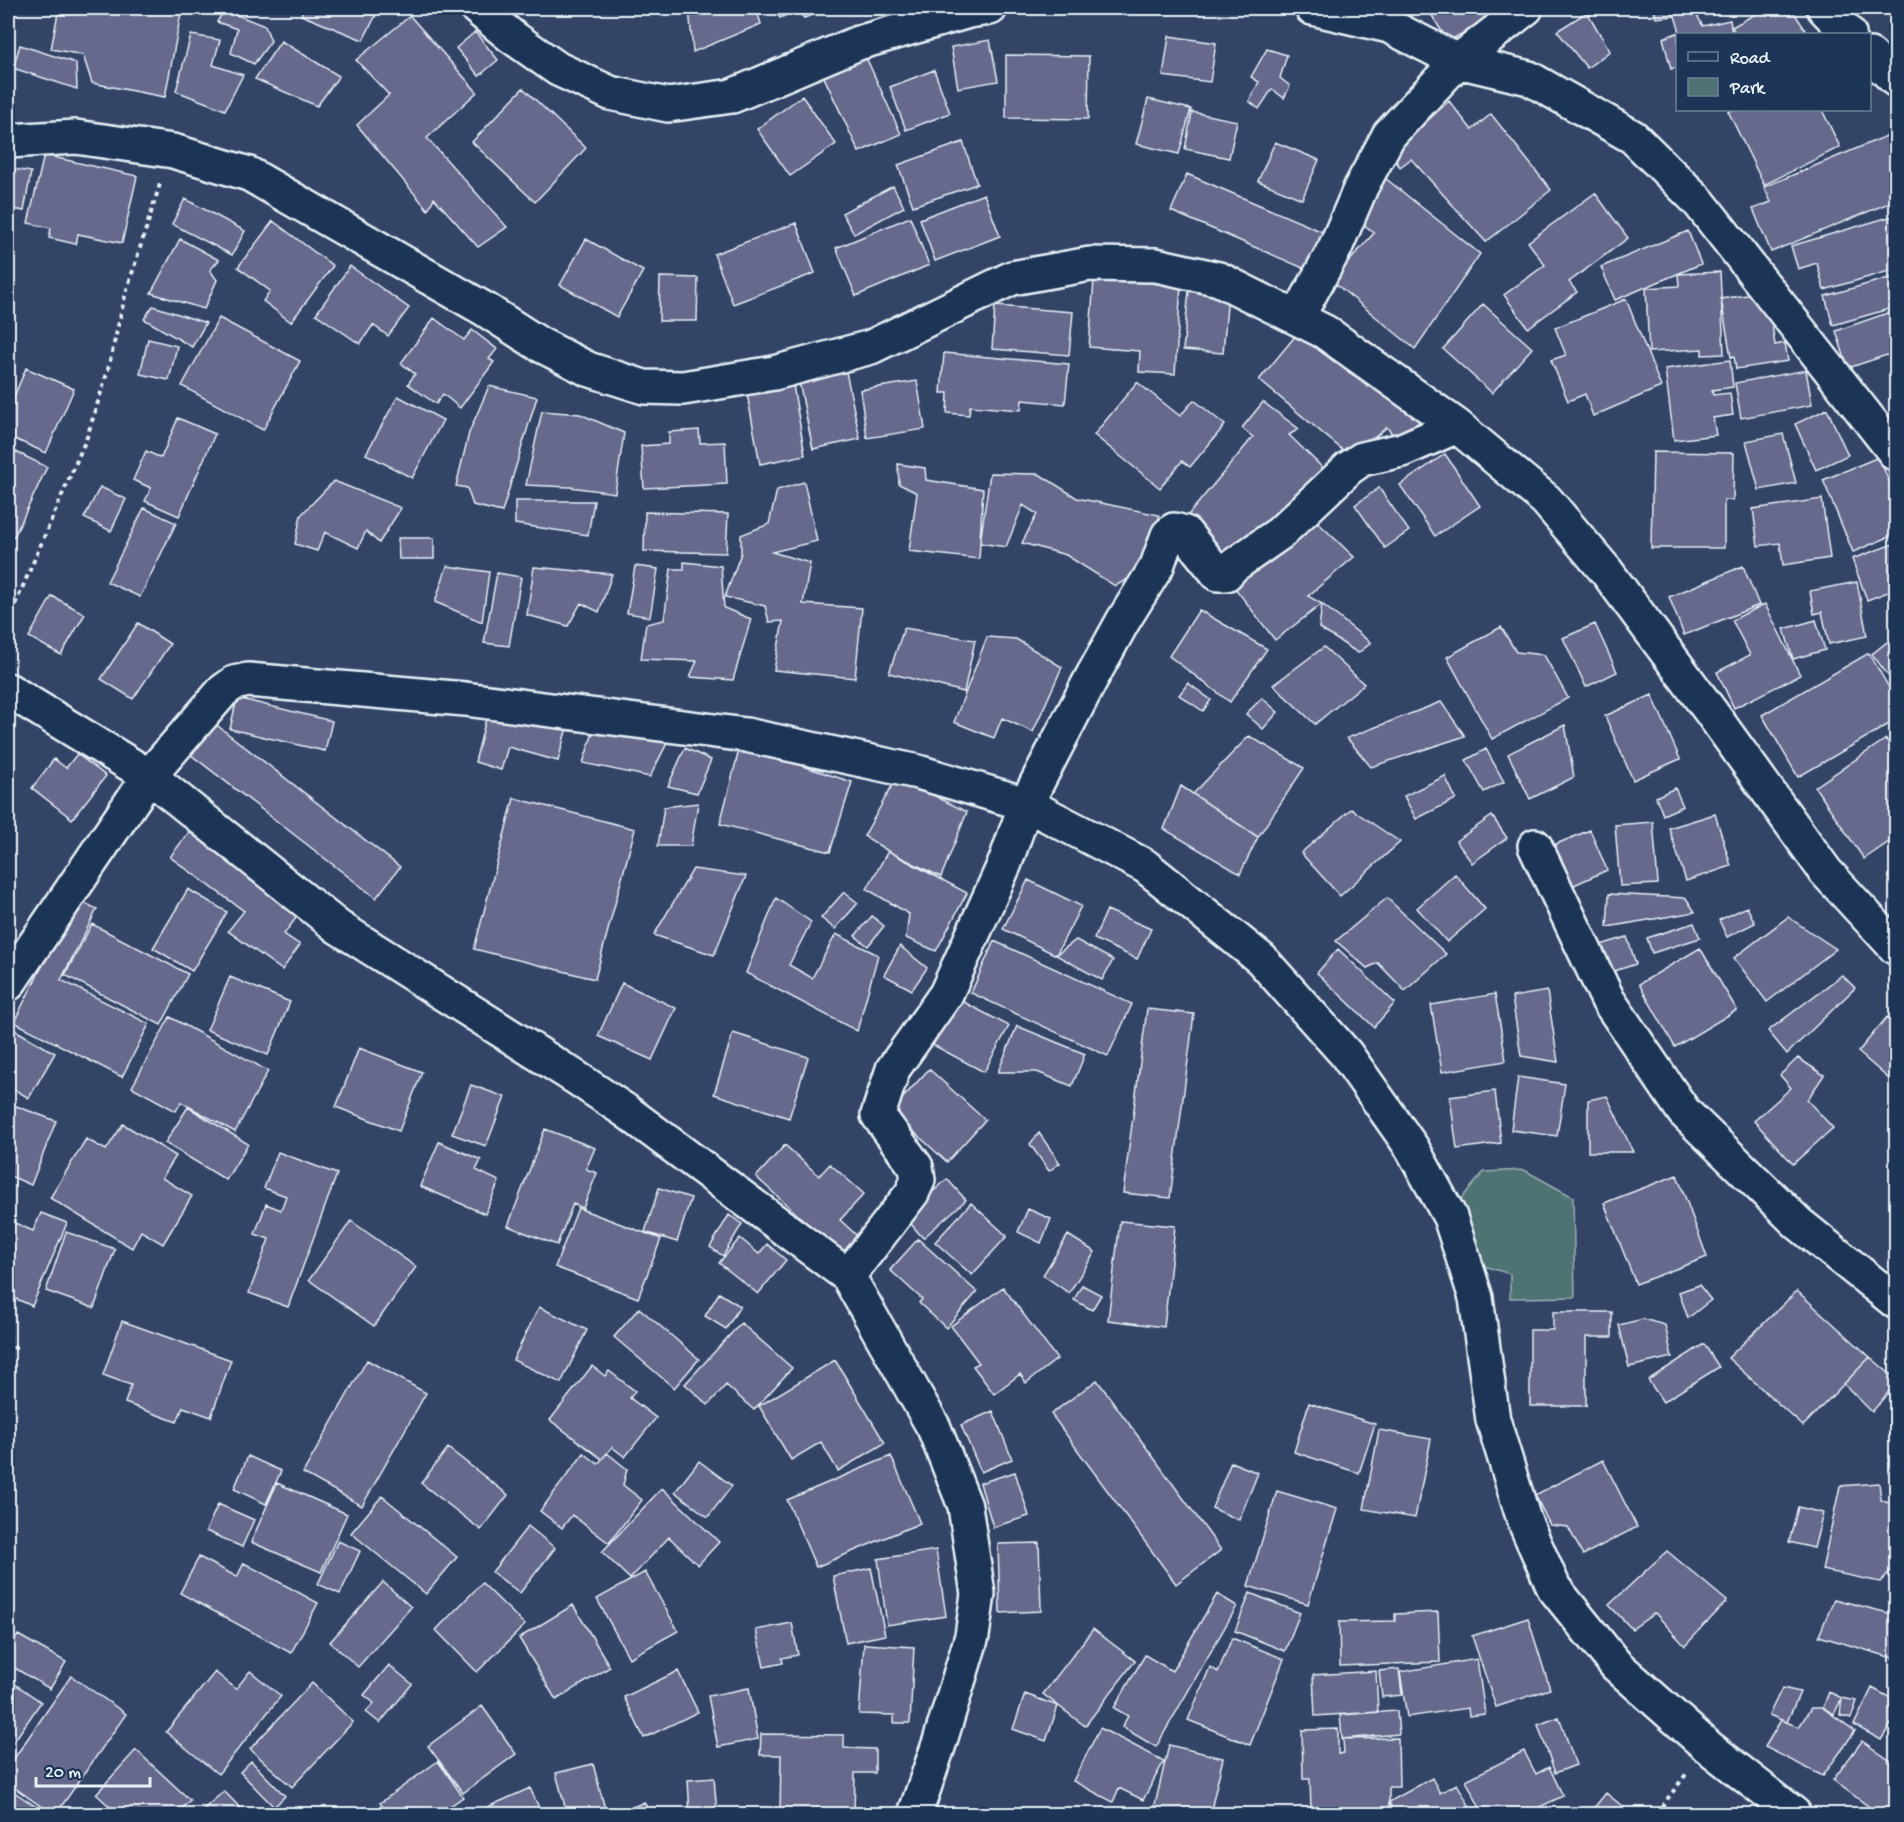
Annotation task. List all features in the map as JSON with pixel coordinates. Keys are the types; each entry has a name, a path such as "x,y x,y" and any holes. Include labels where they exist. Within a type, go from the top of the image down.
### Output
{"street":[{"path":"477,8 511,36 558,69 610,93 668,105 732,96 858,43 969,11 990,8"},
{"path":"1312,8 1389,26 1458,61 1529,78 1633,137 1698,201 1896,454"},
{"path":"1298,318 1335,248 1361,187 1389,135 1458,61 1526,8"},
{"path":"1824,8 1848,33"},
{"path":"1871,57 1896,80"},
{"path":"8,141 76,137 173,151 249,174 486,310 539,344 588,369 644,387 683,388 774,373 860,350 1012,278 1090,264 1156,265 1220,279 1325,332 1457,426 1546,500 1607,572 1711,711 1826,872 1896,948"},
{"path":"848,1276 912,1193 918,1179 916,1167 878,1115 893,1069 946,994 1005,863 1026,804 1096,669 1156,566 1168,535 1174,530 1185,533 1218,574 1226,574 1233,566 1280,533 1349,468 1362,459 1402,450 1457,426"},
{"path":"8,984 149,776 223,691 234,683 248,680 465,699 746,735 918,772 1026,804 1145,866 1261,959 1346,1053 1412,1148 1450,1217 1476,1298 1493,1420 1524,1520 1554,1588 1616,1665 1707,1746 1794,1815"},
{"path":"8,690 149,776 338,927 575,1077 848,1276 934,1428 965,1506 978,1594 972,1636 915,1815"},
{"path":"1535,846 1608,1000 1684,1112 1798,1223 1896,1302"}],"path":[{"path":"8,621 87,437 108,370 125,296 152,207 173,151"},
{"path":"8,1339 19,1353"},
{"path":"1656,1815 1707,1746"}],"green space":[{"path":"1524,1170 1573,1197 1575,1297 1510,1298 1510,1274 1471,1262 1450,1212 1484,1172"}],"building":[{"path":"59,8 182,8 165,97 92,83 83,55 51,49"},
{"path":"304,8 337,8 376,15 363,40 301,15"},
{"path":"689,8 756,8 761,24 693,52"},
{"path":"772,8 831,8 804,18 797,10 780,18"},
{"path":"1427,8 1480,8 1490,19 1448,41"},
{"path":"1654,8 1693,8 1703,26 1730,20 1732,33 1677,33 1680,32 1675,16 1656,18"},
{"path":"1702,8 1738,8 1705,15"},
{"path":"1766,8 1791,8 1807,33 1735,33 1732,27"},
{"path":"224,10 265,26 271,41 254,64 231,53 237,29 217,22"},
{"path":"1587,12 1610,51 1587,68 1557,31"},
{"path":"410,16 477,92 427,138 507,227 478,247 434,198 428,210 357,125 389,95 356,60"},
{"path":"475,32 498,60 479,76 456,48"},
{"path":"1676,33 1676,68 1671,69 1663,38"},
{"path":"191,35 220,40 213,65 243,75 225,110 176,91"},
{"path":"1169,36 1216,43 1210,82 1163,76"},
{"path":"990,40 998,81 958,88 951,47"},
{"path":"281,41 339,76 317,106 255,79"},
{"path":"20,45 76,63 77,89 13,68"},
{"path":"1267,49 1287,55 1280,78 1290,86 1284,98 1272,89 1259,109 1249,101 1259,82 1251,77"},
{"path":"865,55 901,134 859,152 823,75"},
{"path":"1006,55 1089,56 1088,119 1006,118"},
{"path":"934,70 950,113 906,130 890,87"},
{"path":"523,88 586,148 535,202 472,142"},
{"path":"802,96 836,144 790,176 757,129"},
{"path":"1148,99 1191,109 1179,154 1136,144"},
{"path":"1449,101 1472,130 1491,114 1551,190 1486,242 1411,159 1400,167 1391,154"},
{"path":"1728,111 1822,111 1840,147 1764,185"},
{"path":"1192,112 1237,121 1229,158 1185,149"},
{"path":"1896,132 1896,200 1771,252 1753,209 1771,202 1764,187"},
{"path":"963,142 977,184 913,206 898,165"},
{"path":"1275,142 1319,160 1302,199 1258,181"},
{"path":"44,155 137,176 122,243 78,234 76,244 49,238 51,228 28,223"},
{"path":"8,168 31,172 24,211 8,208"},
{"path":"1187,174 1332,236 1317,274 1171,211"},
{"path":"1385,178 1480,254 1415,349 1332,281 1374,233 1354,216"},
{"path":"893,186 904,207 854,234 842,213"},
{"path":"1595,193 1628,238 1569,282 1577,292 1528,328 1504,295 1545,265 1528,242"},
{"path":"984,194 1000,236 935,261 920,219"},
{"path":"185,199 245,231 232,255 172,224"},
{"path":"1896,215 1896,269 1824,290 1817,263 1798,269 1791,246"},
{"path":"910,217 929,265 856,296 836,248"},
{"path":"273,221 333,266 291,322 263,301 270,291 238,267"},
{"path":"796,223 815,273 733,304 714,254"},
{"path":"1688,231 1701,264 1615,300 1601,267"},
{"path":"180,239 219,260 210,270 217,280 204,309 151,293"},
{"path":"586,239 643,271 617,317 560,285"},
{"path":"350,266 409,308 388,336 373,325 360,344 316,314"},
{"path":"1720,272 1724,354 1702,355 1702,349 1649,352 1646,288 1679,286 1678,274"},
{"path":"1896,276 1896,307 1833,325 1825,296"},
{"path":"660,277 698,278 697,321 659,321"},
{"path":"1094,280 1181,285 1175,374 1139,372 1140,351 1089,347"},
{"path":"1189,291 1228,294 1223,353 1183,350"},
{"path":"1767,292 1775,345 1785,343 1788,361 1736,369 1734,356 1731,357 1721,299"},
{"path":"1626,299 1661,387 1593,416 1585,394 1568,401 1551,360 1566,355 1555,328"},
{"path":"1483,304 1532,348 1492,393 1443,349"},
{"path":"153,306 206,323 192,347 144,319"},
{"path":"995,306 1073,312 1069,355 992,349"},
{"path":"1896,310 1896,352 1848,368 1836,331"},
{"path":"219,318 300,361 263,430 182,386"},
{"path":"434,318 464,340 472,330 497,349 489,359 494,362 460,408 443,394 436,404 408,384 415,374 401,363"},
{"path":"1297,334 1368,387 1385,383 1433,417 1403,448 1387,427 1351,457 1259,380"},
{"path":"148,339 177,346 169,380 140,374"},
{"path":"944,353 1069,364 1065,404 1022,400 1021,410 970,406 969,415 947,413 948,393 941,393"},
{"path":"1730,360 1733,387 1712,390 1713,395 1730,393 1733,415 1713,418 1716,435 1674,440 1665,369"},
{"path":"845,367 860,439 813,449 798,377"},
{"path":"26,368 74,389 46,453 8,436 8,411"},
{"path":"1806,370 1812,405 1741,418 1735,383"},
{"path":"917,381 925,429 867,438 860,390"},
{"path":"1137,382 1180,416 1194,400 1225,425 1190,467 1182,461 1160,488 1094,435"},
{"path":"793,385 805,455 760,464 747,393"},
{"path":"489,386 537,397 502,512 473,505 467,488 456,486 469,433"},
{"path":"398,396 443,420 412,478 366,454"},
{"path":"1263,402 1299,429 1289,435 1334,479 1225,568 1184,520 1253,437 1242,428"},
{"path":"1827,409 1848,455 1816,470 1795,424"},
{"path":"542,411 580,414 624,433 615,493 570,487 526,485"},
{"path":"178,418 215,434 179,516 145,501 151,488 133,480 146,451 161,458"},
{"path":"699,430 700,443 725,442 727,484 644,488 641,446 669,444 669,432"},
{"path":"1783,434 1796,483 1759,490 1746,441"},
{"path":"8,448 47,467 14,537 8,534"},
{"path":"1653,452 1734,453 1733,500 1724,500 1724,548 1651,548"},
{"path":"1445,454 1480,506 1435,536 1400,485"},
{"path":"1879,457 1896,499 1896,534 1853,552 1823,480"},
{"path":"898,464 925,468 926,480 983,489 979,559 909,551 917,493 899,484"},
{"path":"990,473 1039,474 1077,498 1159,515 1156,564 1115,586 1066,555 1022,543 1037,514 1023,505 1006,547 980,543"},
{"path":"334,481 401,508 379,543 366,531 358,548 325,532 317,551 295,544 301,515"},
{"path":"804,482 817,541 772,552 810,563 803,604 862,608 855,678 774,670 783,621 769,622 765,606 725,597 741,553 741,535 769,524 777,490"},
{"path":"100,487 126,499 111,531 84,518"},
{"path":"1379,488 1409,531 1385,548 1355,505"},
{"path":"1822,499 1830,558 1783,565 1780,543 1758,546 1753,509"},
{"path":"515,501 594,501 588,535 515,524"},
{"path":"144,508 176,523 140,597 107,582"},
{"path":"645,512 728,514 726,553 644,551"},
{"path":"1312,517 1354,557 1308,596 1322,604 1275,640 1228,579"},
{"path":"398,538 434,538 434,559 399,559"},
{"path":"1896,543 1896,589 1867,600 1852,559"},
{"path":"684,562 721,566 724,608 751,619 733,680 690,677 697,661 641,659 646,624 664,620 671,569 684,569"},
{"path":"447,566 489,572 482,622 435,602"},
{"path":"635,566 658,569 650,617 627,613"},
{"path":"1743,566 1759,605 1684,635 1669,597"},
{"path":"534,567 612,574 599,612 581,603 568,626 527,615"},
{"path":"497,573 521,577 509,646 484,643"},
{"path":"1857,582 1867,636 1829,644 1822,612 1814,614 1810,591"},
{"path":"52,596 85,614 61,655 29,637"},
{"path":"1322,604 1371,643 1358,653 1319,628"},
{"path":"1765,604 1800,675 1734,708 1717,672 1750,655 1732,620"},
{"path":"1199,610 1267,649 1230,702 1169,656"},
{"path":"1816,620 1825,650 1793,659 1784,629"},
{"path":"138,623 170,644 133,699 101,679"},
{"path":"1595,624 1617,672 1586,687 1563,638"},
{"path":"1501,627 1516,652 1544,655 1568,698 1492,739 1447,657"},
{"path":"904,628 975,640 964,692 889,673"},
{"path":"1896,635 1896,686 1872,654"},
{"path":"987,637 1016,639 1062,667 1033,732 1002,718 994,738 954,722"},
{"path":"1324,647 1364,684 1315,724 1273,685"},
{"path":"1869,653 1896,700 1896,720 1798,777 1762,715"},
{"path":"1188,683 1211,700 1203,711 1179,695"},
{"path":"1652,695 1680,759 1633,780 1605,716"},
{"path":"237,698 332,721 325,751 230,729"},
{"path":"1262,698 1278,712 1263,729 1246,714"},
{"path":"1441,702 1465,736 1371,767 1347,738"},
{"path":"489,707 567,727 558,761 508,747 501,770 475,762"},
{"path":"597,721 670,737 650,777 583,763"},
{"path":"214,723 400,867 376,898 190,754"},
{"path":"1565,725 1574,777 1530,799 1508,754"},
{"path":"1249,736 1304,768 1258,837 1193,794"},
{"path":"1886,739 1896,755 1896,837 1864,859 1815,787"},
{"path":"740,746 852,782 830,852 720,824"},
{"path":"685,748 711,760 697,793 668,786"},
{"path":"1486,749 1504,782 1484,792 1466,760"},
{"path":"77,754 106,776 72,819 32,788 54,759 66,768"},
{"path":"1445,776 1456,799 1416,819 1404,796"},
{"path":"897,777 967,812 941,877 888,851 864,836"},
{"path":"1181,786 1258,837 1240,874 1164,829"},
{"path":"1675,788 1683,806 1663,815 1656,797"},
{"path":"514,798 635,829 595,979 474,949"},
{"path":"698,803 691,846 658,846 664,807"},
{"path":"1351,809 1400,842 1340,896 1301,853"},
{"path":"1715,814 1731,866 1686,881 1669,828"},
{"path":"1492,816 1507,838 1472,863 1456,841"},
{"path":"1653,822 1658,884 1620,886 1615,825"},
{"path":"1590,830 1607,870 1572,886 1554,845"},
{"path":"189,832 299,914 284,934 300,945 282,970 228,931 244,911 170,857"},
{"path":"888,851 967,893 936,951 906,938 909,914 867,889"},
{"path":"693,869 746,876 714,955 654,935"},
{"path":"1455,874 1485,909 1447,942 1417,908"},
{"path":"1028,880 1081,906 1056,955 1003,929"},
{"path":"188,889 227,912 192,971 153,948"},
{"path":"844,892 858,903 835,929 821,918"},
{"path":"1609,894 1686,898 1695,912 1607,927"},
{"path":"776,898 811,922 789,965 812,978 836,934 878,955 857,1031 746,973"},
{"path":"1387,898 1446,954 1405,991 1378,963 1367,968 1336,941"},
{"path":"76,899 97,909 61,980 149,1024 122,1077 14,1022"},
{"path":"1747,907 1755,923 1727,937 1719,920"},
{"path":"1107,910 1151,929 1137,959 1094,939"},
{"path":"872,916 884,926 868,946 855,936"},
{"path":"1788,917 1836,949 1767,1002 1734,958"},
{"path":"1694,923 1700,938 1652,953 1647,938"},
{"path":"92,924 188,974 161,1025 65,975"},
{"path":"1627,937 1636,964 1602,975 1594,947"},
{"path":"1076,940 1113,960 1102,980 1056,955"},
{"path":"994,941 1132,1004 1108,1056 971,993"},
{"path":"900,946 927,968 912,990 884,975"},
{"path":"1700,948 1737,1010 1675,1047 1639,984"},
{"path":"1338,949 1395,1003 1374,1027 1317,973"},
{"path":"1842,975 1855,988 1787,1054 1768,1031"},
{"path":"230,977 290,1002 268,1055 207,1030"},
{"path":"622,983 676,1008 652,1060 598,1036"},
{"path":"1547,991 1558,1062 1521,1056 1512,997"},
{"path":"1495,994 1506,1061 1442,1072 1431,1005"},
{"path":"958,999 1009,1026 984,1072 933,1045"},
{"path":"1147,1009 1194,1014 1170,1198 1123,1193"},
{"path":"170,1017 268,1071 235,1132 181,1102 176,1111 132,1087"},
{"path":"1887,1017 1896,1025 1896,1085 1858,1052"},
{"path":"8,1026 55,1053 29,1098 8,1086"},
{"path":"1017,1026 1085,1054 1072,1086 1037,1072 998,1072"},
{"path":"733,1033 808,1057 789,1118 714,1094"},
{"path":"359,1048 422,1072 399,1131 336,1107"},
{"path":"1798,1058 1824,1075 1807,1100 1833,1128 1793,1164 1754,1121 1791,1088 1780,1075"},
{"path":"929,1069 985,1120 947,1162 891,1111"},
{"path":"1518,1077 1565,1084 1557,1136 1511,1130"},
{"path":"471,1085 505,1097 486,1146 452,1134"},
{"path":"1495,1091 1501,1143 1457,1149 1450,1097"},
{"path":"1607,1096 1633,1152 1588,1152 1588,1100"},
{"path":"8,1103 56,1121 31,1185 8,1175"},
{"path":"188,1107 248,1144 226,1180 165,1143"},
{"path":"123,1124 176,1156 162,1178 192,1196 163,1244 141,1231 132,1248 50,1198 86,1139 106,1150"},
{"path":"545,1129 595,1148 586,1169 597,1173 583,1208 573,1204 557,1245 508,1226"},
{"path":"1039,1133 1060,1163 1049,1171 1030,1144"},
{"path":"439,1142 481,1160 476,1170 499,1181 485,1214 420,1186"},
{"path":"785,1145 819,1176 830,1164 864,1194 840,1220 865,1243 849,1261 756,1177"},
{"path":"278,1152 337,1174 288,1307 249,1293 269,1239 255,1234 266,1204 281,1210 286,1196 264,1188"},
{"path":"1677,1175 1707,1257 1636,1284 1604,1203"},
{"path":"947,1179 966,1200 923,1238 905,1217"},
{"path":"659,1188 691,1198 677,1242 645,1232"},
{"path":"971,1203 1007,1236 972,1275 935,1242"},
{"path":"578,1208 661,1239 638,1298 555,1267"},
{"path":"1028,1209 1051,1219 1041,1243 1018,1232"},
{"path":"41,1213 67,1223 32,1306 8,1295 8,1220 33,1231"},
{"path":"729,1215 742,1224 723,1256 710,1247"},
{"path":"351,1221 416,1267 374,1326 309,1280"},
{"path":"1120,1221 1175,1226 1164,1327 1108,1320"},
{"path":"66,1232 115,1249 94,1308 46,1291"},
{"path":"1068,1235 1095,1252 1069,1293 1043,1275"},
{"path":"740,1238 759,1254 767,1244 786,1260 758,1294 719,1263"},
{"path":"918,1239 977,1292 946,1328 919,1303 922,1299 890,1270"},
{"path":"1082,1285 1101,1295 1092,1310 1074,1300"},
{"path":"1699,1285 1711,1300 1688,1318 1679,1292"},
{"path":"1003,1287 1057,1359 1026,1383 1020,1374 994,1394 973,1366 979,1363 951,1326"},
{"path":"1797,1291 1870,1357 1803,1426 1728,1358"},
{"path":"719,1293 740,1306 726,1329 705,1316"},
{"path":"539,1307 587,1330 561,1383 513,1360"},
{"path":"639,1308 699,1359 674,1388 614,1337"},
{"path":"1553,1312 1612,1312 1612,1337 1586,1337 1586,1406 1530,1406 1530,1330 1553,1330"},
{"path":"1643,1319 1665,1325 1672,1357 1629,1367 1619,1325"},
{"path":"122,1321 231,1360 211,1417 183,1407 177,1422 125,1403 131,1385 103,1375"},
{"path":"741,1323 792,1368 754,1410 726,1385 708,1405 685,1384"},
{"path":"1704,1344 1719,1367 1663,1402 1648,1380"},
{"path":"1870,1357 1896,1379 1896,1383 1872,1412 1844,1384"},
{"path":"367,1360 426,1393 362,1506 303,1473"},
{"path":"835,1360 885,1443 838,1471 821,1442 791,1460 759,1406"},
{"path":"592,1366 605,1376 609,1371 635,1391 630,1398 656,1418 625,1457 612,1447 602,1459 550,1420"},
{"path":"1097,1380 1221,1550 1176,1584 1051,1414"},
{"path":"1309,1403 1375,1424 1359,1473 1294,1452"},
{"path":"993,1411 1012,1459 981,1472 961,1425"},
{"path":"1379,1430 1431,1439 1415,1518 1364,1509"},
{"path":"448,1448 508,1495 481,1530 421,1483"},
{"path":"584,1453 598,1464 607,1453 627,1469 623,1485 642,1500 609,1543 572,1515 562,1528 540,1511"},
{"path":"248,1456 281,1471 266,1504 234,1489"},
{"path":"891,1456 920,1523 816,1567 787,1500"},
{"path":"1603,1460 1637,1527 1583,1555 1568,1527 1550,1525 1535,1495"},
{"path":"699,1461 732,1486 708,1517 675,1492"},
{"path":"1231,1462 1258,1473 1239,1520 1212,1508"},
{"path":"1015,1472 1029,1516 993,1527 980,1483"},
{"path":"277,1483 347,1514 321,1572 251,1542"},
{"path":"1879,1483 1881,1500 1896,1506 1896,1565 1880,1582 1822,1570 1840,1486"},
{"path":"662,1488 719,1542 698,1565 669,1537 630,1579 602,1552"},
{"path":"1277,1491 1337,1509 1308,1604 1248,1586"},
{"path":"382,1496 457,1557 426,1594 351,1533"},
{"path":"218,1504 254,1520 242,1547 206,1531"},
{"path":"1798,1507 1823,1513 1814,1548 1789,1542"},
{"path":"528,1526 555,1548 520,1593 492,1572"},
{"path":"338,1541 360,1551 340,1594 318,1584"},
{"path":"1039,1543 1041,1611 1000,1613 998,1544"},
{"path":"936,1550 946,1616 887,1625 878,1559"},
{"path":"1667,1551 1727,1601 1685,1646 1655,1613 1632,1629 1609,1605"},
{"path":"199,1557 237,1577 244,1563 318,1603 291,1653 180,1593"},
{"path":"871,1568 885,1635 846,1643 833,1576"},
{"path":"645,1572 678,1631 629,1658 597,1599"},
{"path":"383,1582 411,1607 358,1667 330,1642"},
{"path":"482,1583 525,1625 477,1672 436,1630"},
{"path":"1250,1593 1300,1613 1285,1651 1235,1631"},
{"path":"1217,1594 1237,1606 1156,1747 1122,1727 1128,1716 1114,1708 1145,1655 1172,1671"},
{"path":"1834,1599 1896,1615 1896,1659 1819,1636"},
{"path":"573,1605 610,1667 556,1700 519,1638"},
{"path":"1438,1612 1440,1662 1340,1666 1339,1622 1395,1621 1395,1614"},
{"path":"1528,1618 1550,1689 1496,1707 1472,1636"},
{"path":"792,1623 798,1655 782,1658 783,1663 764,1667 756,1630"},
{"path":"1093,1629 1135,1661 1085,1726 1043,1694"},
{"path":"18,1635 66,1662 50,1689 8,1664 8,1653"},
{"path":"1232,1638 1284,1659 1250,1745 1188,1720 1210,1667 1218,1672"},
{"path":"864,1644 914,1647 910,1723 894,1723 894,1715 859,1714"},
{"path":"1477,1659 1485,1714 1469,1716 1468,1708 1407,1717 1400,1672"},
{"path":"389,1665 412,1684 380,1723 366,1712 374,1703 364,1695"},
{"path":"1399,1669 1402,1695 1382,1697 1379,1671"},
{"path":"250,1671 281,1696 218,1774 166,1732 215,1672 236,1689"},
{"path":"678,1671 698,1712 644,1738 624,1697"},
{"path":"1376,1671 1378,1712 1315,1716 1313,1675"},
{"path":"71,1676 126,1714 56,1814 52,1814 8,1783 8,1767"},
{"path":"8,1679 41,1702 8,1750"},
{"path":"312,1683 353,1722 292,1787 250,1749"},
{"path":"749,1688 758,1739 718,1747 708,1696"},
{"path":"1782,1688 1800,1692 1787,1722 1769,1715"},
{"path":"1872,1688 1896,1701 1896,1716 1881,1740 1854,1725"},
{"path":"1829,1692 1842,1698 1834,1714 1823,1708"},
{"path":"1025,1694 1058,1706 1046,1741 1013,1729"},
{"path":"1842,1698 1857,1701 1851,1718 1840,1715"},
{"path":"482,1706 516,1754 463,1793 428,1746"},
{"path":"1811,1708 1823,1708 1855,1731 1823,1776 1765,1747 1781,1720 1799,1727"},
{"path":"1397,1711 1399,1734 1342,1739 1340,1715"},
{"path":"1559,1717 1576,1765 1555,1773 1538,1725"},
{"path":"1100,1728 1164,1761 1143,1800 1119,1788 1113,1802 1073,1781"},
{"path":"1338,1729 1338,1754 1344,1753 1343,1739 1398,1738 1399,1787 1389,1787 1389,1808 1311,1809 1310,1779 1303,1779 1302,1730"},
{"path":"761,1734 844,1735 844,1748 875,1749 875,1773 855,1773 854,1814 780,1814 781,1755 760,1755"},
{"path":"1862,1741 1896,1765 1896,1814 1879,1814 1833,1780"},
{"path":"1169,1745 1223,1758 1210,1814 1178,1814 1154,1809"},
{"path":"136,1750 190,1800 177,1814 118,1814 96,1794"},
{"path":"1524,1751 1536,1774 1549,1767 1563,1796 1525,1814 1483,1814 1466,1780"},
{"path":"251,1761 285,1796 274,1807 240,1772"},
{"path":"438,1761 463,1797 439,1814 420,1814 418,1812 388,1814 380,1803"},
{"path":"593,1764 605,1809 581,1814 567,1814 556,1773"},
{"path":"714,1778 717,1814 690,1814 688,1780"},
{"path":"1432,1778 1440,1793 1457,1784 1474,1814 1396,1814 1389,1802"},
{"path":"8,1788 47,1814 8,1814"},
{"path":"530,1788 542,1814 480,1814 479,1811"},
{"path":"224,1791 246,1814 198,1814"},
{"path":"1606,1793 1632,1814 1589,1814"},
{"path":"644,1802 650,1814 618,1814"}]}
